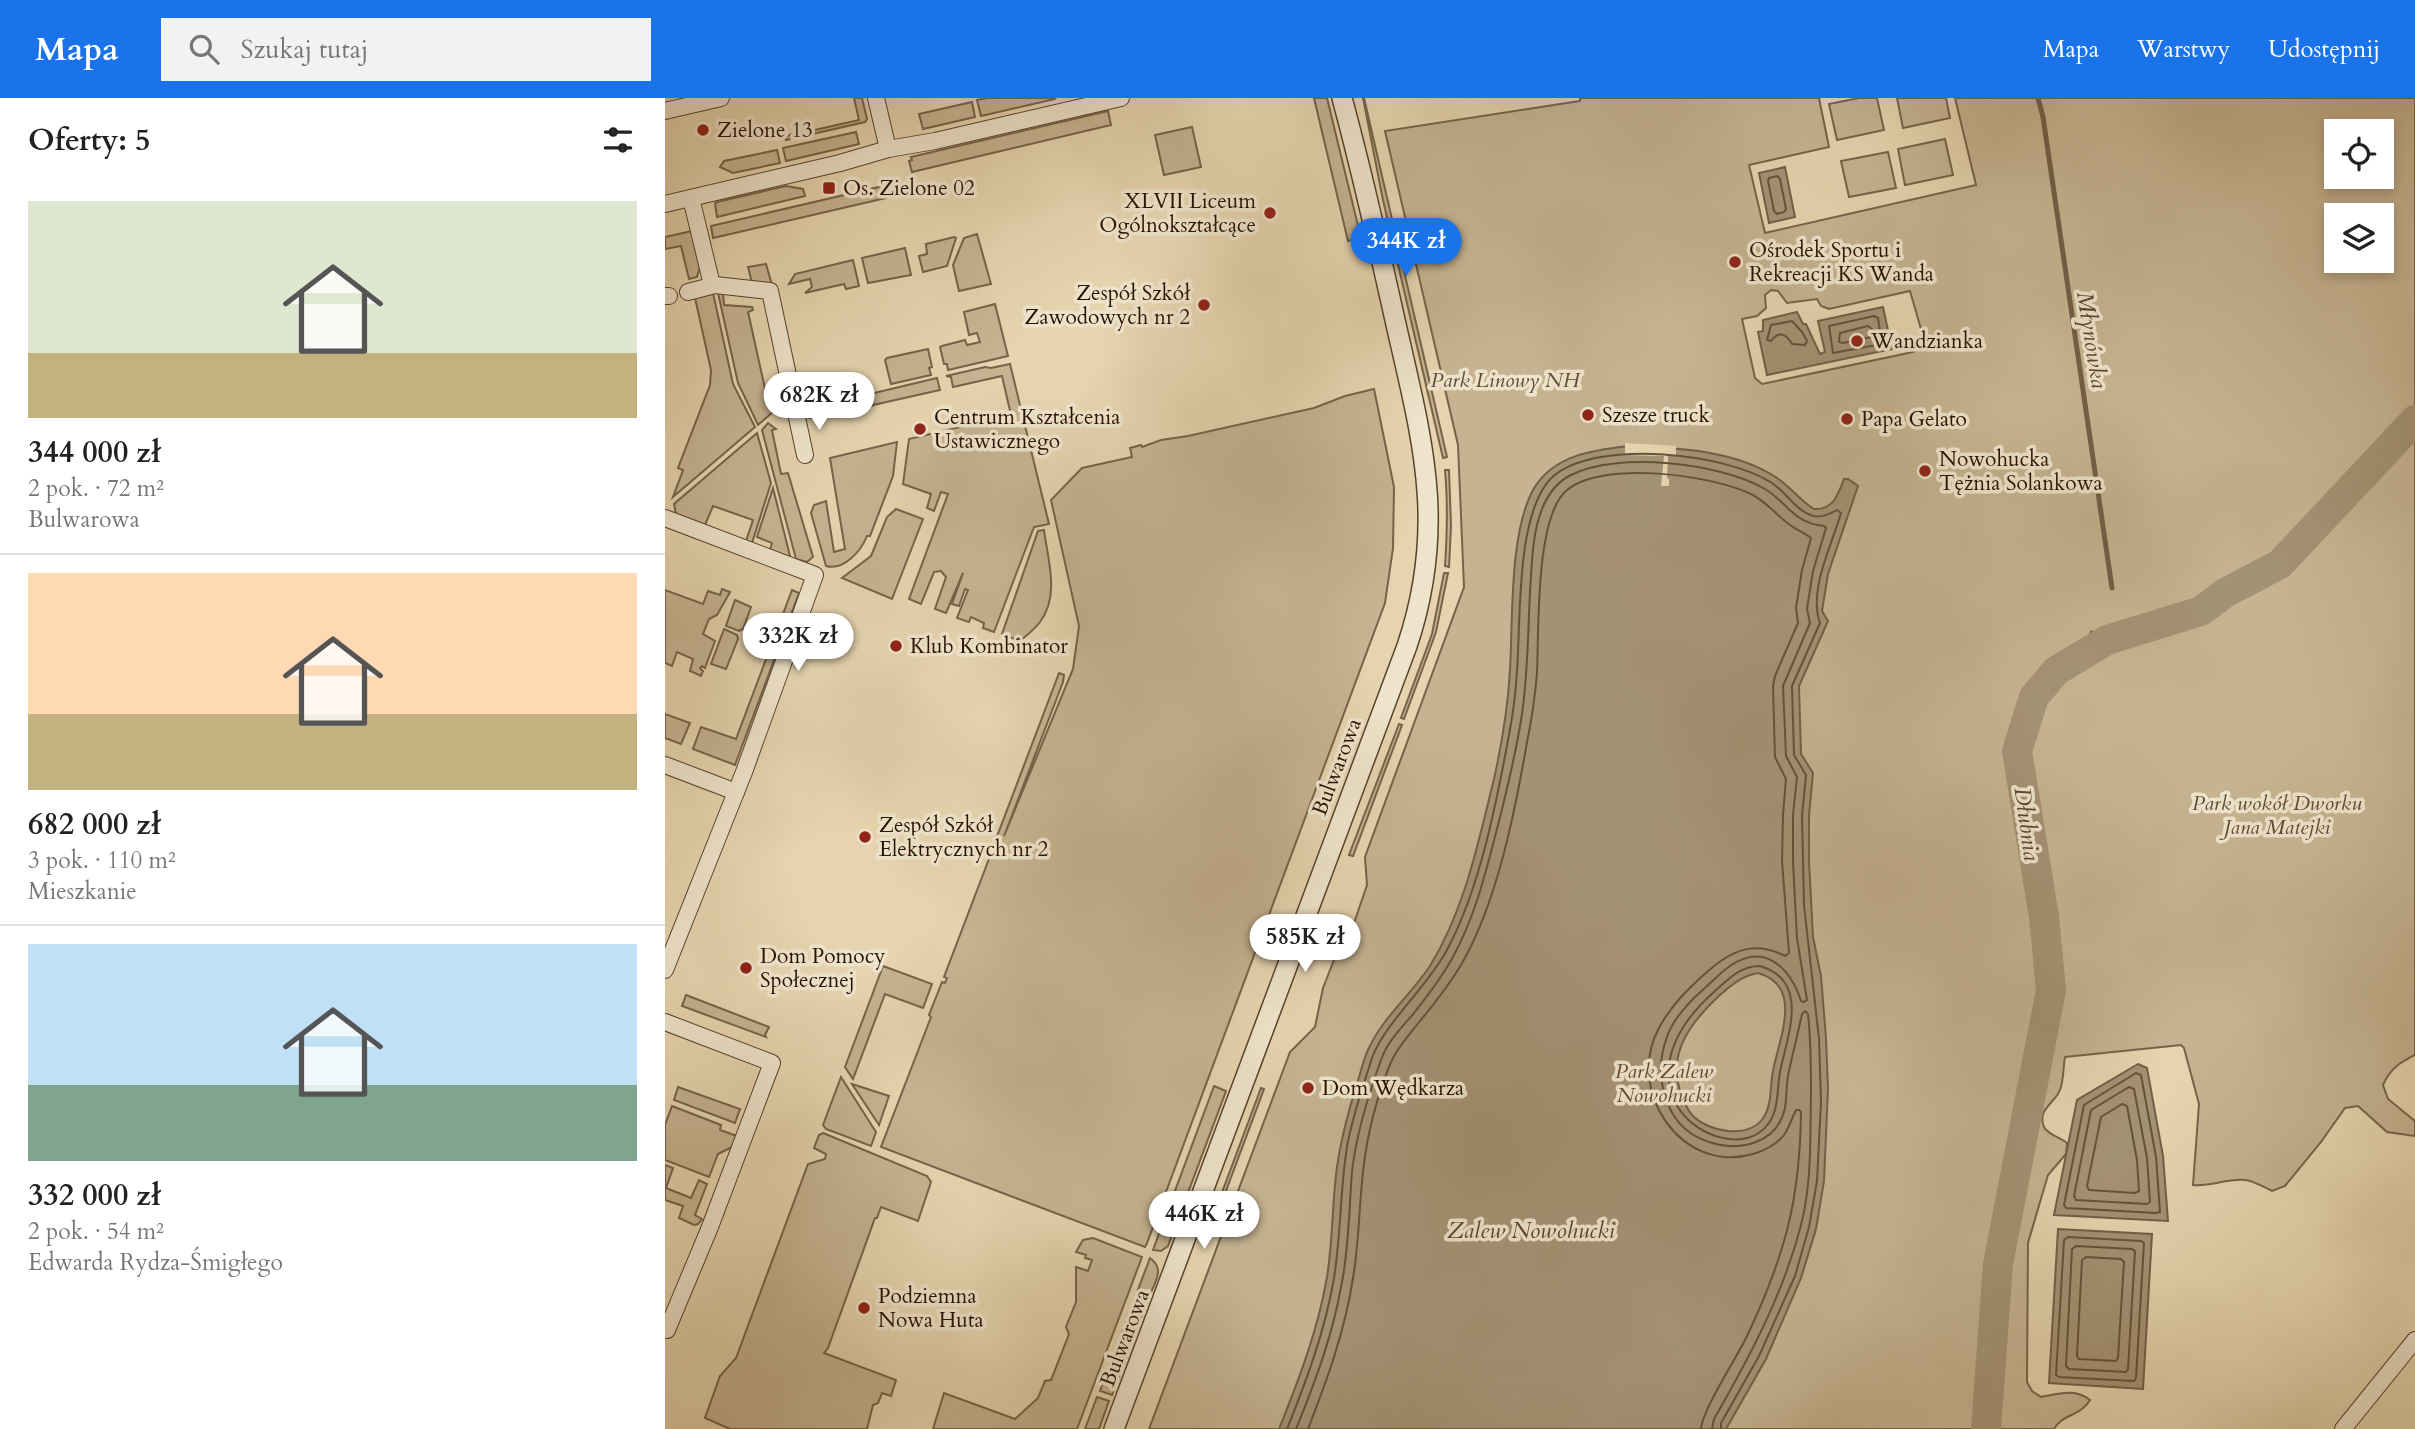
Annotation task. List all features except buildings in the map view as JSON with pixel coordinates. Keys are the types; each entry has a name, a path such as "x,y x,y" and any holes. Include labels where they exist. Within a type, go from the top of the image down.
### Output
{"street":[{"path":"670,106 721,98"},
{"path":"876,98 888,149"},
{"path":"665,204 888,149 935,141 1121,98"},
{"name":"Bulwarowa","path":"1114,1429 1407,646 1425,575 1429,503 1424,450 1342,98"},
{"path":"691,198 712,285"},
{"path":"688,292 712,285 770,292 806,454"},
{"path":"665,518 814,575 736,792 665,970"},
{"path":"665,765 736,792"},
{"path":"665,1022 772,1063 710,1227 665,1330"},
{"path":"2343,1429 2415,1340"}],"green space":[{"path":"854,98 862,98 867,119 865,122 786,140 785,137 800,131 801,133 859,120"},
{"path":"1314,98 1327,98 1361,238 1348,241"},
{"path":"1363,98 1447,457 1443,458 1383,200"},
{"path":"1580,98 1819,98 1829,147 1749,165 1765,233 1976,185 1955,98 2415,98 2415,1055 2396,1067 2383,1085 2388,1099 2415,1121 2415,1136 2387,1132 2358,1106 2345,1108 2285,1186 2272,1191 2245,1180 2193,1185 2199,1104 2181,1045 2065,1057 2061,1088 2044,1112 2042,1121 2046,1130 2067,1143 2066,1154 2048,1175 2028,1243 2027,1382 2032,1391 2041,1397 2072,1393 2090,1400 2054,1429 1149,1429 1290,1052 1315,1027 1323,988 1343,937 1352,929 1367,885 1365,857 1464,587 1458,445 1385,131 1580,101","holes":["1771,290 1778,291 1787,303 1817,299 1821,306 1829,309 1910,291 1923,336 1922,345 1913,352 1762,384 1755,378 1742,319 1757,316 1766,308 1765,295"]},
{"path":"1859,98 1877,98 1884,130 1837,140 1829,104"},
{"path":"1897,98 1946,98 1950,118 1903,128"},
{"path":"1055,99 981,116 977,100"},
{"path":"972,102 975,117 923,129 919,114"},
{"path":"1108,111 1111,125 912,172 909,161 912,160 911,157"},
{"path":"1192,127 1201,167 1164,175 1155,135"},
{"path":"856,132 859,144 786,161 783,148"},
{"path":"1945,139 1953,175 1905,185 1898,149"},
{"path":"777,150 780,163 733,173 720,167 724,161"},
{"path":"1888,152 1896,188 1849,197 1841,161"},
{"path":"786,186 803,189 805,196 717,217 717,202"},
{"path":"883,186 886,198 713,238 711,226"},
{"path":"692,231 700,267 697,277 689,279 681,246 665,249 665,237"},
{"path":"977,234 991,284 959,291 953,265 964,238"},
{"path":"956,238 947,266 923,272 919,256 927,254 926,244"},
{"path":"905,248 911,275 868,283 862,258"},
{"path":"853,260 859,286 846,289 844,284 805,293 812,287 810,279 789,284 795,274"},
{"path":"766,264 772,285 752,283 748,267"},
{"path":"713,293 733,384 755,427 673,497 683,470 678,468 710,385 711,370 695,298"},
{"path":"718,293 723,293 724,305 752,307 753,310 748,312 768,402 785,399 790,408 774,411 758,425 738,383"},
{"path":"995,304 1008,356 948,370 940,347 965,340 967,345 980,342 977,333 969,335 964,312"},
{"path":"928,349 931,375 891,384 885,360 887,358"},
{"path":"1010,364 1049,524 1034,527 994,632 983,628 984,623 971,617 969,622 957,618 968,590 965,589 959,606 952,604 963,573 946,613 935,609 946,577 941,571 934,572 921,604 909,599 948,494 941,492 934,511 927,508 931,494 903,484 909,439 1011,415 1002,376 953,387 951,377 946,376"},
{"path":"937,378 940,390 873,405 870,394"},
{"path":"867,385 868,388 863,391 803,405 801,398"},
{"path":"1374,389 1394,487 1393,548 1385,603 1145,1247 881,1147 931,1017 929,1015 942,982 945,983 947,978 944,977 992,851 998,853 999,850 993,847 1059,673 1064,675 1063,682 1004,836 1073,669 1079,626 1051,500 1082,468 1132,457 1130,448 1314,408"},
{"path":"869,394 872,406 815,419 806,417 805,409"},
{"path":"768,423 776,429 772,430 781,474 788,473 813,557 807,562 796,559 762,430"},
{"path":"757,433 771,483 752,543 746,541 753,520 713,506 705,525 676,514 674,504"},
{"path":"897,442 893,476 870,536 867,536 861,548 845,563 826,566 811,513 814,505 826,501 834,552 845,549 830,458"},
{"path":"1445,470 1449,470 1449,567 1445,566"},
{"path":"773,488 790,557 770,550 772,543 757,537"},
{"path":"896,509 923,519 892,599 842,578 871,556 887,517"},
{"path":"1044,530 1051,578 1050,601 1040,622 1020,641 1002,634 1038,531"},
{"path":"1444,573 1448,573 1436,632 1404,719 1401,718 1432,634"},
{"path":"722,589 730,592 717,615 709,619 703,634 715,641 705,668 700,668 703,671 701,676 690,671 693,659 677,652 672,666 665,663 665,590 703,604 708,591 720,595"},
{"path":"792,590 799,593 735,765 693,749 701,727 736,739"},
{"path":"735,600 751,607 743,629 739,631 726,626"},
{"path":"724,629 737,635 738,639 726,669 711,664"},
{"path":"665,714 690,723 681,744 665,738"},
{"path":"1399,724 1402,725 1353,856 1349,855"},
{"path":"883,966 932,984 923,1008 885,994 853,1079 845,1067"},
{"path":"686,995 769,1027 766,1037 682,1006"},
{"path":"841,1077 876,1132 871,1146 826,1129 823,1125"},
{"path":"852,1084 889,1096 879,1125"},
{"path":"1214,1086 1226,1091 1168,1246 1161,1251 1153,1250"},
{"path":"678,1087 740,1109 735,1123 674,1100"},
{"path":"1261,1088 1264,1089 1214,1223 1211,1222"},
{"path":"672,1106 721,1125 720,1130 737,1136 734,1146 718,1154 709,1177 665,1160 665,1125"},
{"path":"823,1133 927,1176 931,1182 918,1221 881,1207 824,1353 896,1380 891,1396 882,1393 878,1403 873,1405 867,1429 730,1429 705,1418 720,1376 736,1358 808,1164 825,1159 826,1154 814,1148 819,1135"},
{"path":"665,1165 673,1168 666,1188 691,1198 699,1180 707,1184 695,1215 702,1219 698,1224 694,1225 679,1218 683,1206 665,1200"},
{"path":"1093,1238 1142,1257 1077,1429 933,1429 944,1393 1015,1419 1038,1398 1045,1381 1051,1380 1069,1334 1066,1327 1076,1302 1076,1267 1088,1271 1092,1260 1076,1252 1083,1240"},
{"path":"1150,1258 1155,1262 1158,1272 1148,1299 1136,1295"},
{"path":"1134,1301 1145,1306 1129,1348 1118,1343"},
{"path":"1115,1350 1127,1354 1112,1395 1100,1391"},
{"path":"1097,1397 1109,1401 1099,1429 1085,1429"}],"water":[{"path":"1785,167 1795,217 1769,223 1759,173"},
{"name":"Wandzianka","path":"1883,307 1892,349 1767,375 1758,332 1763,331 1763,320 1797,312 1803,324 1806,324 1820,354 1825,352 1818,321"},
{"name":"Zalew Nowohucki","path":"1629,446 1706,452 1743,461 1777,478 1814,509 1831,504 1844,479 1858,486 1828,574 1822,611 1828,621 1799,686 1801,754 1813,773 1809,861 1813,937 1821,976 1828,1089 1824,1181 1816,1229 1801,1278 1766,1359 1726,1429 1279,1429 1319,1316 1329,1263 1339,1157 1368,1050 1381,1027 1430,966 1442,944 1453,922 1476,851 1494,779 1508,697 1516,553 1525,509 1533,490 1551,469 1575,456","holes":["1758,973 1772,980 1781,989 1785,1014 1767,1112 1749,1129 1728,1131 1708,1126 1692,1115 1680,1091 1677,1063 1685,1037 1711,1004 1738,981"]},
{"path":"2138,1064 2147,1068 2163,1156 2168,1221 2054,1215 2077,1100"},
{"path":"2058,1229 2152,1234 2143,1389 2049,1383"}],"pier":[{"path":"1625,443 1676,446 1676,456 1668,456 1669,486 1661,486 1664,456 1625,455"}],"waterway":[{"name":"Młynówka","path":"2038,98 2043,117 2112,588"},
{"name":"Dłubnia","path":"1986,1429 1998,1264 2051,990 2044,917 2017,751 2034,697 2056,671 2107,640 2201,611 2225,593 2280,564 2415,420"},
{"name":"Młynówka","path":"2091,648 2092,633"}],"place":[{"name":"Zielone 13","path":"703,130"},
{"name":"Os. Zielone 02","path":"829,188"},
{"name":"XLVII Liceum Ogólnokształcące","path":"1270,213"},
{"name":"Ośrodek Sportu i Rekreacji KS Wanda","path":"1735,262"},
{"name":"Zespół Szkół Zawodowych nr 2","path":"1204,305"},
{"name":"Wandzianka","path":"1857,341"},
{"name":"Szesze truck","path":"1588,415"},
{"name":"Papa Gelato","path":"1847,419"},
{"name":"Centrum Kształcenia Ustawicznego","path":"920,429"},
{"name":"Nowohucka Tężnia Solankowa","path":"1925,471"},
{"name":"Klub Kombinator","path":"896,646"},
{"name":"Zespół Szkół Elektrycznych nr 2","path":"865,837"},
{"name":"Dom Pomocy Społecznej","path":"746,968"},
{"name":"Dom Wędkarza","path":"1308,1088"},
{"name":"Podziemna Nowa Huta","path":"864,1308"}],"park label":[{"name":"Park Linowy NH","path":"1505,380"},
{"name":"Park wokół Dworku Jana Matejki","path":"2277,815"},
{"name":"Park Zalew Nowohucki","path":"1664,1083"}]}
